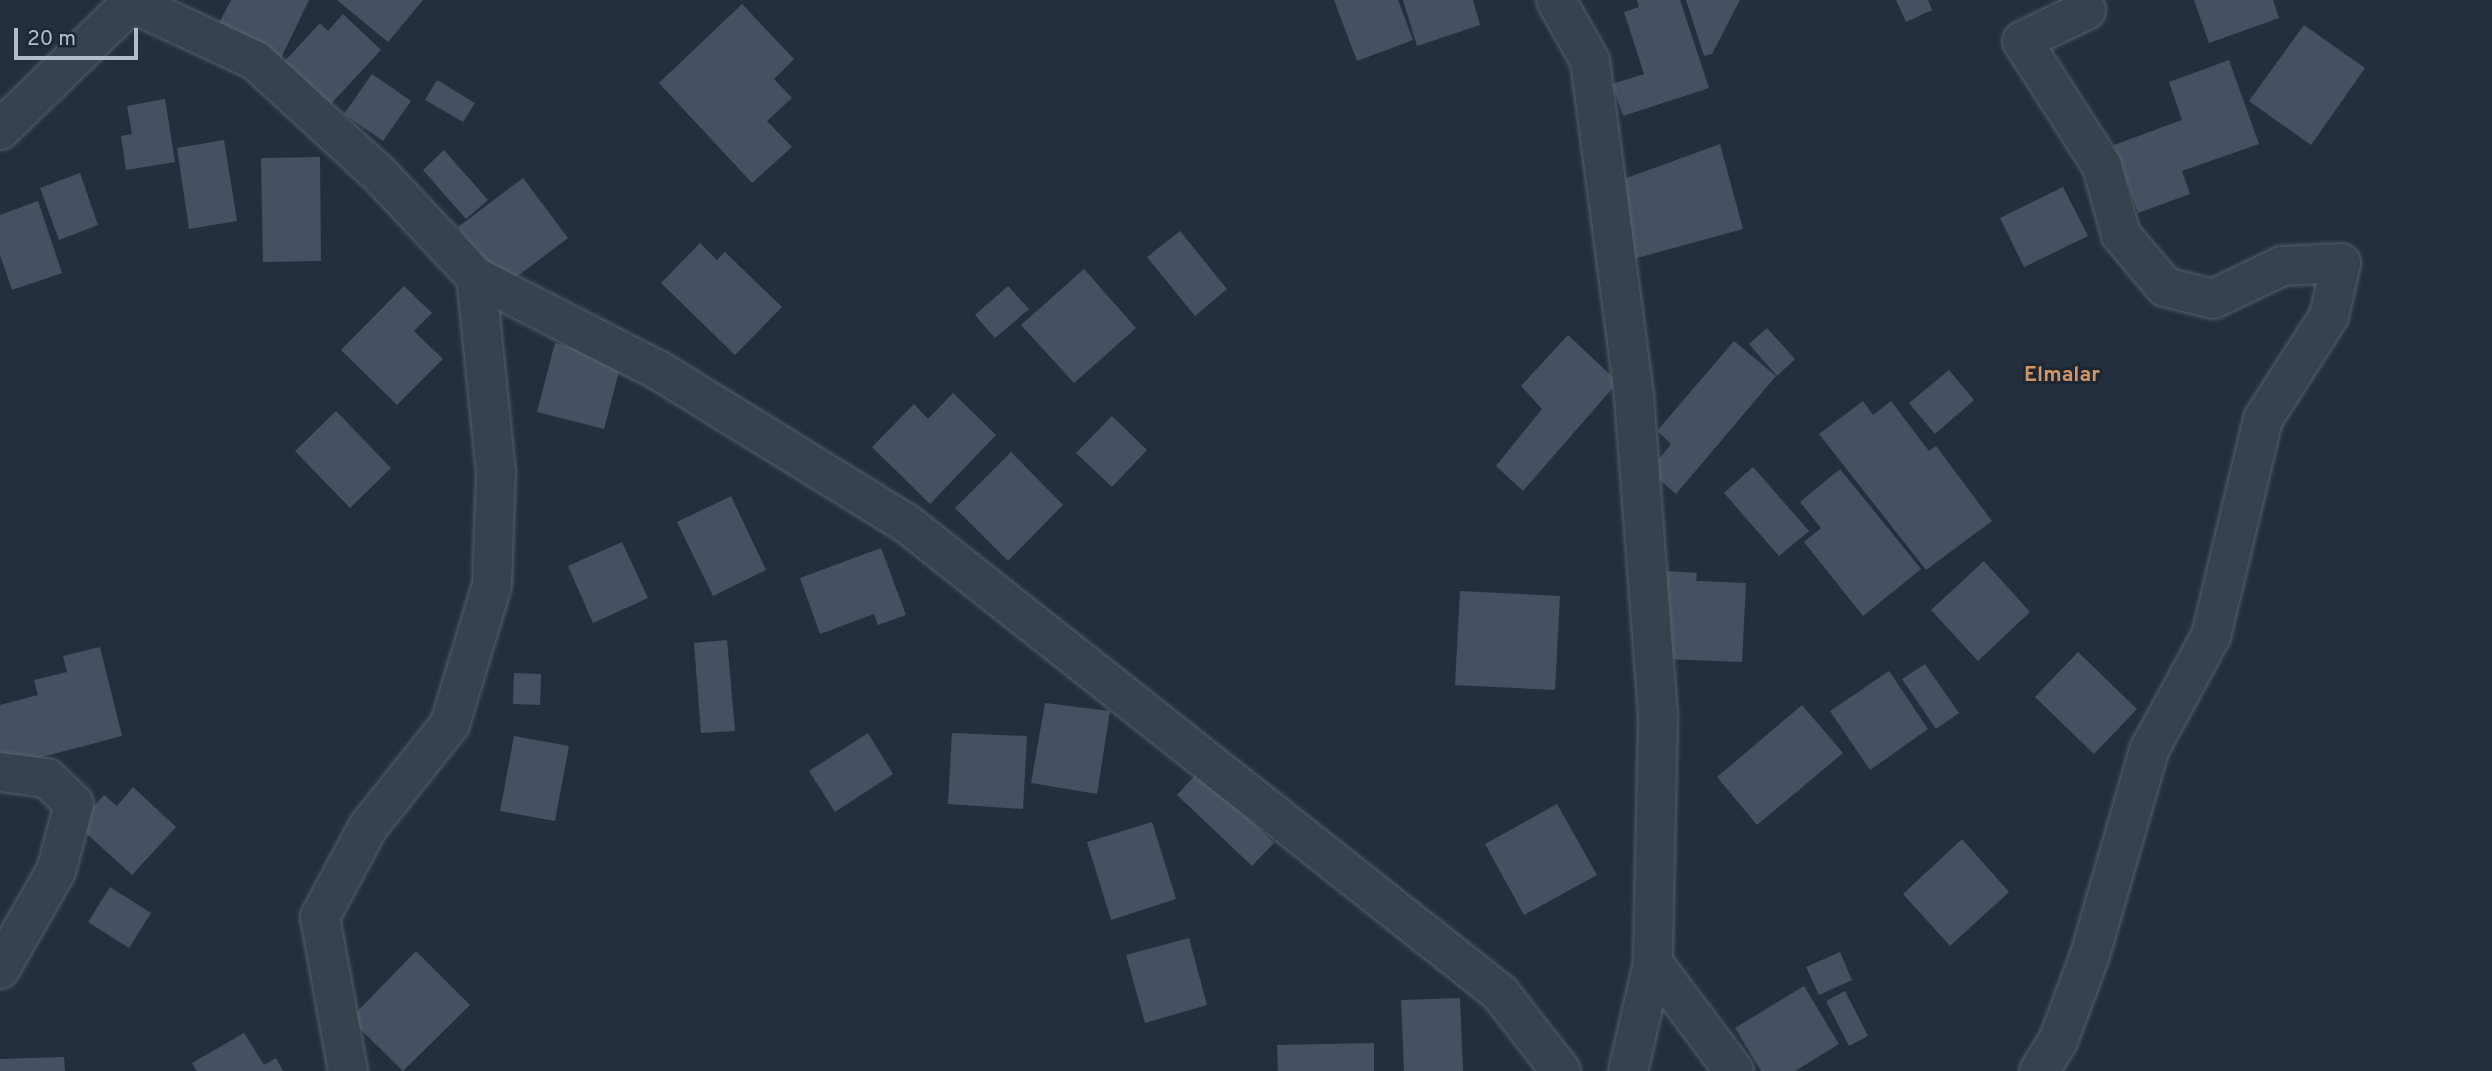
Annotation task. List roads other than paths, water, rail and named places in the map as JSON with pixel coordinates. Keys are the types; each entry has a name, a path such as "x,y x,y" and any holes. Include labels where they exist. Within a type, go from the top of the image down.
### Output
{"street":[{"path":"1556,0 1590,61 1634,396 1658,716 1653,963 1628,1071"},
{"path":"2039,1071 2058,1041 2090,956 2148,750 2211,636 2263,419 2329,316 2341,262 2281,266 2213,299 2165,288 2121,234 2102,166 2022,41 2086,10 2082,0"},
{"path":"0,130 130,1 256,61 383,177 476,277 658,370 906,523 1500,993 1561,1071"},
{"path":"348,1071 320,917 368,827 450,724 492,585 496,473 476,277"},
{"path":"0,772 47,778 74,804 56,871 0,969"},
{"path":"1653,963 1734,1071"}],"district":[{"name":"Elmalar","path":"2062,376"}]}
